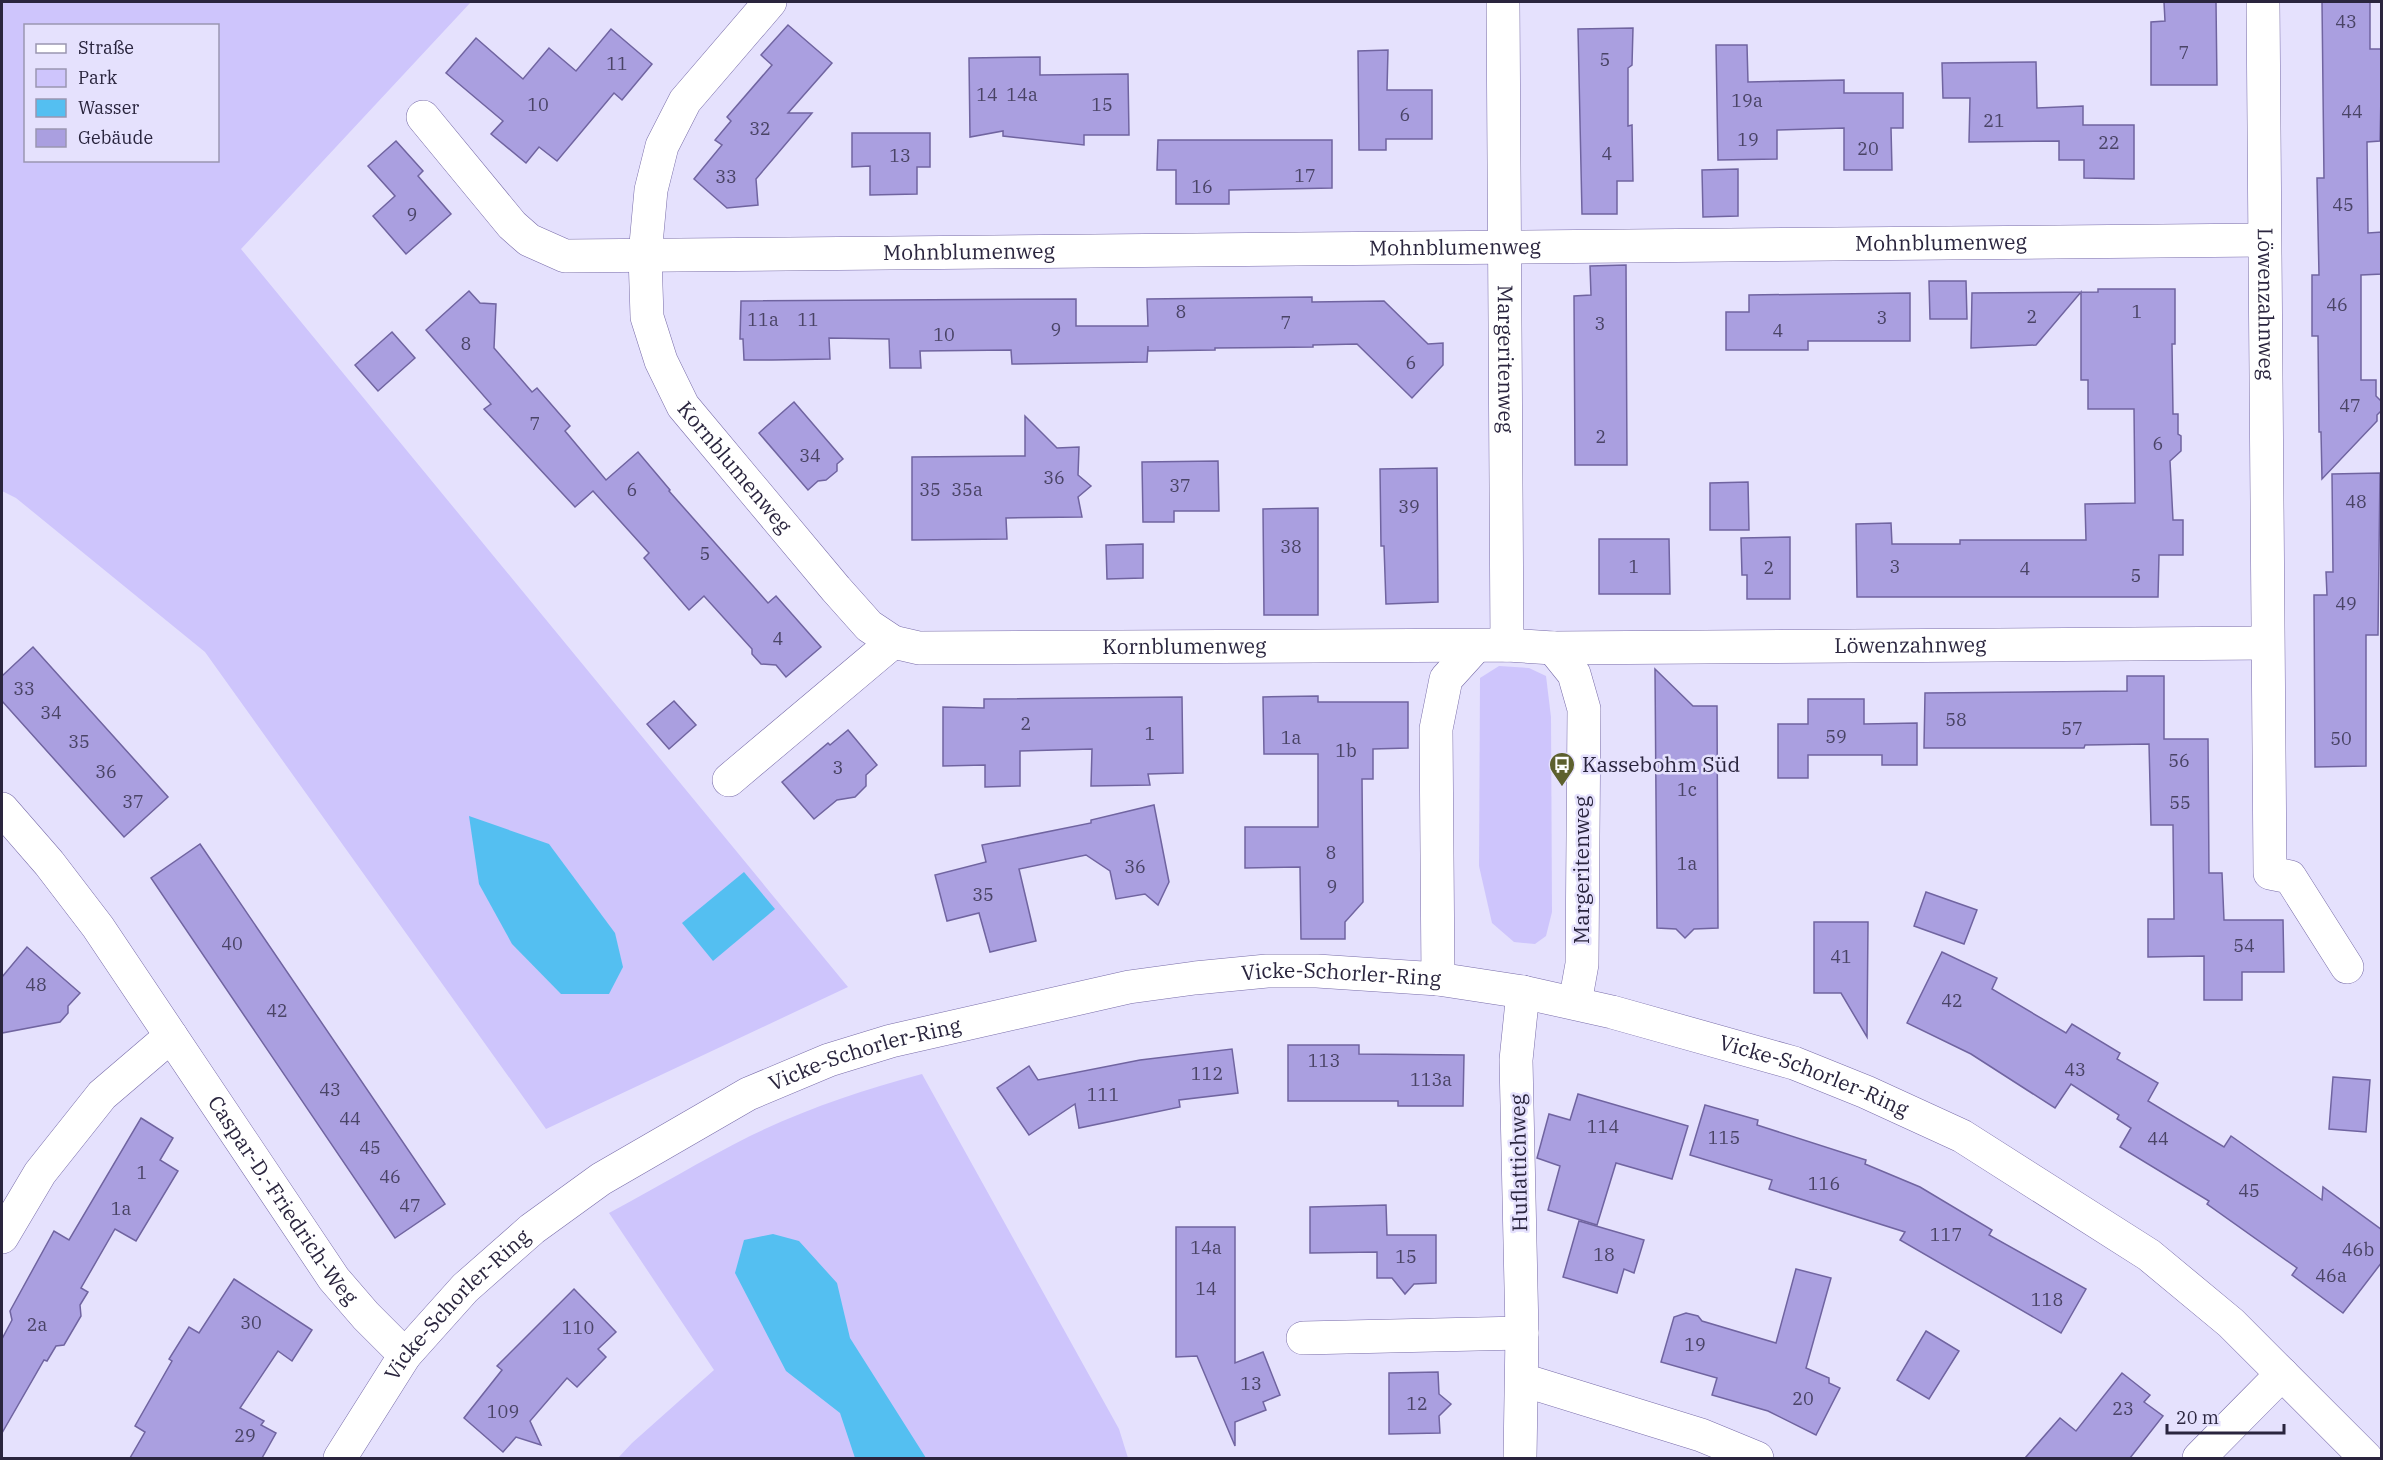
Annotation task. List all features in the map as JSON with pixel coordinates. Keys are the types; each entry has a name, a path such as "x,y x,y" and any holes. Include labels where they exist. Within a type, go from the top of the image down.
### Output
{"street":[{"name":"Kornblumenweg","path":"770,2 685,101 662,146 651,190 645,255 647,317 662,361 683,406 869,626 893,642 919,648 1491,646"},
{"name":"Margeritenweg","path":"1491,646 1506,248 1503,2"},
{"name":"Löwenzahnweg","path":"2263,2 2270,873 2290,877 2347,967"},
{"path":"423,117 512,225 529,240 565,256 645,255"},
{"name":"Mohnblumenweg","path":"645,255 2264,240"},
{"path":"729,780 893,642"},
{"name":"Löwenzahnweg","path":"1553,648 2267,642"},
{"path":"1438,980 1436,729 1446,679 1491,646 1553,648"},
{"name":"Margeritenweg","path":"1553,648 1574,674 1584,709 1582,964 1575,1003"},
{"name":"Caspar-D.-Friedrich-Weg","path":"2,809 50,863 91,918 334,1279 366,1316 405,1355"},
{"name":"Vicke-Schorler-Ring","path":"340,1458 405,1355 465,1288 532,1229 601,1179 748,1094 829,1060 891,1041 1013,1012 1129,987 1267,971 1317,971 1438,980 1523,992 1575,1003 1794,1063 1866,1092 1962,1136 2149,1255 2231,1323 2366,1458"},
{"name":"Huflattichweg","path":"1520,1458 1522,1333 1516,1060 1523,992"},
{"path":"2,1237 40,1173 102,1095 171,1035"},
{"path":"1304,1338 1522,1333"},
{"path":"2199,1458 2282,1374"},
{"path":"1522,1380 1700,1447 1757,1458"}],"green space":[{"path":"2,2 471,2 241,249 848,987 546,1129 205,652 16,498 2,491"},
{"path":"1499,666 1529,668 1546,676 1551,717 1552,912 1546,936 1535,944 1514,942 1492,923 1479,866 1480,678"},
{"path":"922,1074 1119,1429 1128,1458 618,1458 714,1370 609,1213 771,1126 834,1101"}],"water":[{"path":"469,816 549,844 615,933 623,967 609,994 561,994 512,944 479,884"},
{"path":"744,872 775,909 713,961 682,923"},
{"path":"773,1234 799,1241 837,1283 850,1338 926,1458 855,1458 840,1413 786,1371 735,1273 744,1240"}],"building":[{"path":"2164,2 2216,2 2217,85 2151,85 2151,22 2165,21"},
{"path":"2322,2 2370,2 2370,49 2382,49 2380,141 2367,142 2368,233 2382,232 2382,274 2361,275 2361,380 2376,380 2376,396 2382,402 2382,410 2377,415 2377,421 2322,479 2318,336 2312,336 2312,275 2319,275 2317,178 2324,178"},
{"path":"788,25 832,63 788,113 812,113 756,179 758,205 727,208 694,179 722,145 715,140 731,121 727,117 772,65 761,55"},
{"path":"1633,28 1632,65 1628,68 1628,126 1632,125 1633,181 1617,181 1617,214 1582,214 1578,29"},
{"path":"611,29 652,64 622,100 614,93 557,161 539,147 526,163 491,134 503,121 446,73 476,38 523,79 549,48 576,71"},
{"path":"1716,45 1747,45 1748,82 1844,80 1844,93 1903,93 1903,128 1891,128 1892,170 1844,170 1844,128 1777,130 1777,159 1718,160"},
{"path":"1388,50 1387,90 1432,90 1432,139 1386,139 1386,150 1359,150 1358,51"},
{"path":"1040,57 1040,75 1128,74 1129,135 1084,135 1084,145 1003,136 1003,131 970,137 969,58"},
{"path":"2036,62 2037,108 2083,106 2083,125 2134,125 2134,179 2084,178 2084,160 2059,160 2059,141 1969,142 1970,98 1943,98 1942,63"},
{"path":"852,133 930,133 930,167 917,167 917,194 870,195 870,166 852,167"},
{"path":"1158,140 1332,140 1332,188 1229,190 1229,204 1176,204 1176,170 1157,170"},
{"path":"396,141 423,171 418,176 451,214 406,254 373,216 395,196 368,166"},
{"path":"1738,169 1738,216 1703,217 1702,170"},
{"path":"1626,265 1627,465 1575,465 1574,296 1591,295 1590,266"},
{"path":"1929,281 1966,281 1967,319 1930,319"},
{"path":"2098,289 2175,289 2175,344 2172,344 2173,414 2178,414 2181,451 2170,461 2173,520 2183,520 2183,555 2159,555 2158,597 1857,597 1856,524 1891,523 1892,544 1960,544 1960,540 2086,540 2085,504 2135,503 2134,409 2088,409 2088,380 2081,380 2081,292 2098,292"},
{"path":"469,291 480,303 496,304 494,348 532,392 537,388 570,426 565,431 606,480 638,452 669,491 768,603 776,596 821,647 786,677 776,665 761,664 752,654 752,649 704,596 689,610 644,558 649,553 593,491 575,507 484,409 491,404 426,330"},
{"path":"2081,292 2036,345 1971,348 1972,293"},
{"path":"1910,293 1910,341 1808,341 1808,350 1726,350 1726,312 1749,312 1749,295"},
{"path":"1312,297 1312,302 1384,301 1428,344 1443,343 1443,365 1412,398 1357,344 1148,351 1148,346 1147,362 1012,364 1011,350 920,351 921,368 890,368 889,339 829,338 830,359 744,360 743,339 740,339 741,301 1076,299 1076,326 1148,326 1147,299"},
{"path":"392,332 415,358 378,391 355,365"},
{"path":"794,402 843,459 837,464 837,471 826,480 818,481 808,490 759,433"},
{"path":"1025,416 1057,448 1079,447 1078,475 1091,486 1078,497 1082,517 1006,518 1007,539 912,540 912,457 1025,456"},
{"path":"1218,461 1219,511 1174,511 1174,522 1143,522 1142,462"},
{"path":"1437,468 1438,602 1386,604 1384,546 1381,546 1380,469"},
{"path":"2380,473 2378,635 2366,635 2366,766 2315,767 2314,595 2327,595 2326,572 2333,572 2332,474"},
{"path":"1748,482 1749,530 1710,530 1710,483"},
{"path":"1318,508 1318,615 1264,615 1263,509"},
{"path":"1790,537 1790,599 1747,599 1747,575 1742,575 1741,538"},
{"path":"1599,539 1669,539 1670,594 1599,594"},
{"path":"1143,544 1143,578 1107,579 1106,545"},
{"path":"33,647 168,797 124,837 2,701 2,676"},
{"path":"1655,669 1693,706 1717,706 1718,928 1694,929 1685,938 1676,929 1657,928"},
{"path":"2127,676 2164,676 2164,739 2208,739 2209,873 2222,873 2224,920 2283,920 2284,972 2242,972 2242,1000 2204,1000 2204,956 2148,957 2148,919 2174,919 2173,825 2151,825 2149,744 2085,745 2084,748 1924,748 1925,693 2127,691"},
{"path":"1318,696 1318,702 1408,702 1408,748 1373,749 1373,779 1362,779 1363,902 1345,922 1345,939 1301,939 1300,867 1245,868 1245,827 1318,827 1318,754 1264,754 1263,697"},
{"path":"1182,697 1183,773 1148,774 1150,785 1091,786 1092,749 1020,751 1020,786 985,787 985,765 943,766 943,707 984,708 984,699"},
{"path":"1808,699 1864,699 1864,724 1917,723 1917,765 1882,765 1882,755 1808,755 1808,778 1778,778 1778,724 1808,724"},
{"path":"674,701 696,725 669,749 647,724"},
{"path":"848,730 877,765 866,775 866,786 855,797 837,800 814,819 782,782 828,743 830,745"},
{"path":"1154,805 1169,882 1158,905 1145,894 1116,899 1110,871 1086,855 1019,869 1036,941 990,952 979,913 947,921 935,875 986,862 982,845 1091,823 1091,820"},
{"path":"200,844 445,1204 395,1238 151,878"},
{"path":"1926,892 1977,910 1964,944 1914,926"},
{"path":"1814,922 1868,922 1867,1037 1841,993 1814,993"},
{"path":"27,947 80,993 68,1006 68,1013 60,1022 2,1033 2,977"},
{"path":"1942,952 1997,978 1992,989 2066,1033 2072,1024 2120,1053 2117,1059 2158,1083 2148,1101 2224,1147 2231,1136 2322,1200 2323,1187 2382,1230 2382,1262 2343,1313 2292,1275 2297,1268 2207,1204 2209,1201 2120,1147 2131,1128 2117,1119 2119,1115 2071,1084 2055,1108 1971,1054 1907,1023"},
{"path":"1288,1045 1359,1045 1359,1054 1464,1055 1463,1106 1398,1106 1398,1101 1288,1101"},
{"path":"1232,1049 1238,1093 1179,1100 1180,1107 1079,1128 1075,1104 1029,1135 997,1088 1029,1066 1038,1080 1140,1060"},
{"path":"2333,1077 2370,1080 2366,1132 2329,1129"},
{"path":"1578,1094 1688,1126 1672,1179 1616,1163 1597,1225 1548,1210 1560,1166 1537,1158 1549,1114 1570,1120"},
{"path":"1705,1105 1758,1120 1757,1125 1866,1160 1865,1164 1920,1187 1992,1230 1989,1235 2086,1289 2061,1333 1900,1240 1905,1232 1769,1189 1772,1180 1690,1155"},
{"path":"141,1118 173,1138 160,1160 178,1171 136,1241 115,1229 81,1288 88,1292 80,1305 81,1316 64,1345 56,1346 47,1361 44,1360 2,1433 2,1339 12,1320 10,1311 54,1231 69,1240"},
{"path":"1386,1205 1387,1235 1436,1235 1436,1283 1414,1284 1405,1294 1392,1278 1377,1278 1377,1252 1310,1253 1310,1207"},
{"path":"1579,1221 1644,1240 1634,1273 1624,1269 1617,1293 1563,1277"},
{"path":"1176,1227 1235,1227 1235,1363 1263,1352 1280,1395 1263,1402 1266,1410 1235,1422 1235,1446 1197,1356 1176,1357"},
{"path":"1796,1269 1831,1278 1806,1368 1829,1378 1829,1383 1840,1388 1816,1435 1768,1411 1712,1395 1717,1378 1661,1362 1674,1317 1686,1313 1698,1316 1702,1321 1776,1343"},
{"path":"234,1279 312,1330 292,1361 278,1351 240,1408 264,1421 261,1425 276,1433 262,1458 130,1458 145,1432 135,1426 172,1361 169,1359 189,1327 199,1333"},
{"path":"574,1289 616,1332 598,1349 606,1357 577,1387 567,1378 530,1421 541,1445 516,1437 503,1452 464,1418 502,1370 497,1366"},
{"path":"1926,1331 1959,1351 1929,1399 1897,1380"},
{"path":"1438,1372 1439,1394 1451,1404 1439,1416 1440,1433 1389,1434 1389,1373"},
{"path":"2122,1373 2150,1395 2144,1402 2163,1416 2130,1458 2025,1458 2060,1418 2076,1431"}],"place":[{"name":"Kassebohm Süd","path":"1562,788"}]}
